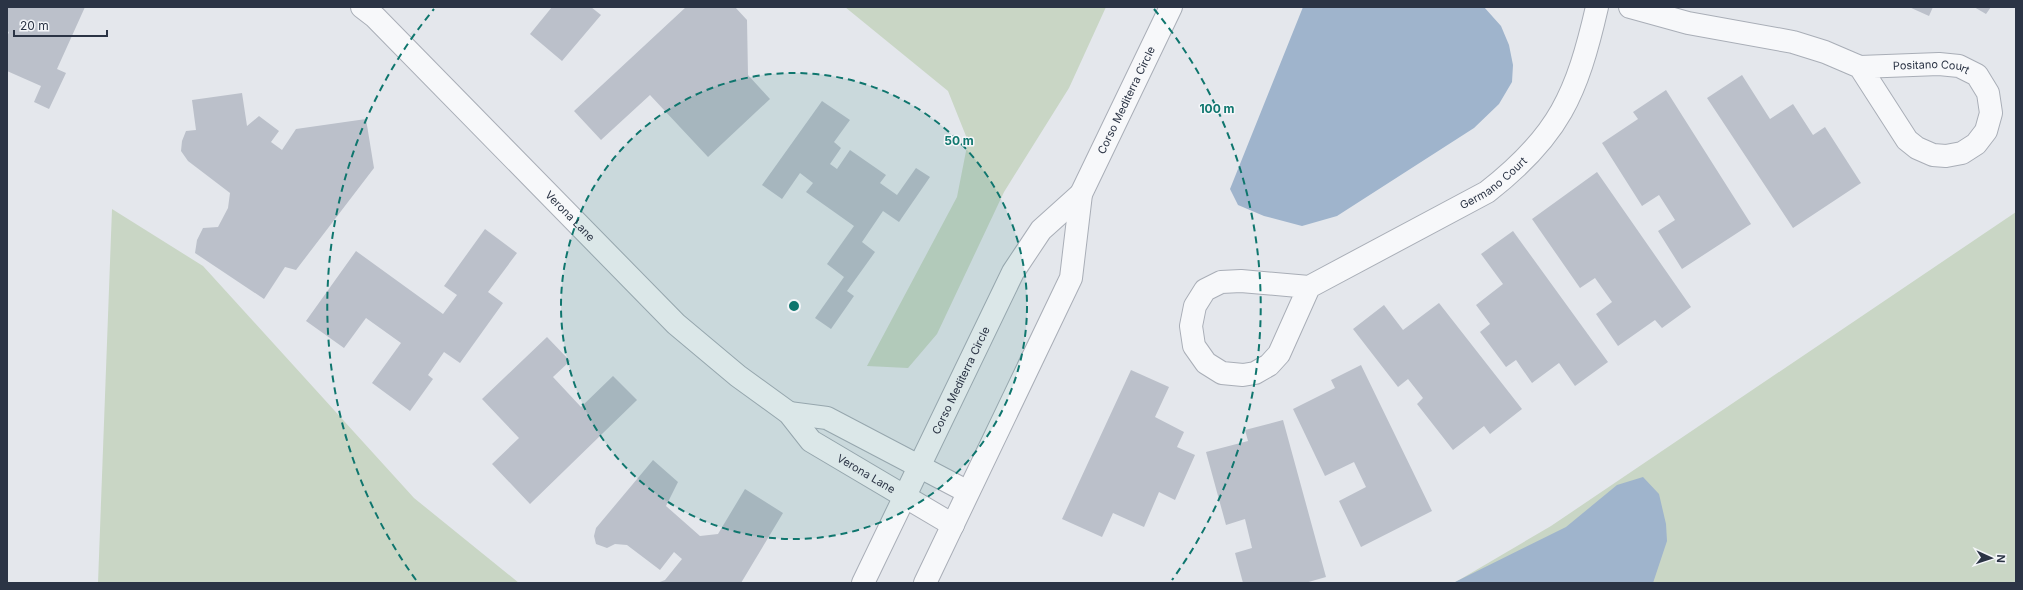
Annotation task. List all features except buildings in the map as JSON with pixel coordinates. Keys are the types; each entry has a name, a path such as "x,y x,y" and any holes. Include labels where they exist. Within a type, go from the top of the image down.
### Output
{"street":[{"name":"Verona Lane","path":"362,7 375,17 676,324 738,376 789,413 812,442 953,525"},
{"name":"Corso Mediterra Circle","path":"925,583 1071,278 1081,194 1171,7"},
{"name":"Germano Court","path":"1308,287 1486,192 1526,160 1559,118 1576,84 1588,45 1597,7"},
{"name":"Positano Court","path":"1630,7 1688,23 1793,42 1825,52 1860,66 1939,64 1959,66 1977,75 1988,93 1990,113 1986,131 1976,144 1962,153 1946,156 1933,155 1917,148 1907,140 1860,66"},
{"name":"Corso Mediterra Circle","path":"863,583 1012,272 1041,230 1081,194"},
{"path":"1221,282 1242,282 1308,287 1279,354 1269,365 1255,373 1243,375 1222,373 1206,363 1194,346 1191,326 1195,306 1205,290 1221,282"},
{"name":"Verona Lane","path":"789,413 827,418 968,492"}],"green space":[{"path":"845,7 1106,7 1069,88 1004,192 937,334 908,368 867,366 957,197 968,141 948,91"},
{"path":"112,209 203,266 414,498 519,583 98,583"},
{"path":"2016,212 2016,583 1454,583 1551,526"}],"water":[{"path":"1303,7 1484,7 1501,26 1509,45 1513,65 1512,82 1499,104 1474,128 1337,216 1302,226 1264,216 1238,205 1230,189"},
{"path":"1643,477 1659,494 1666,524 1667,541 1653,583 1453,583 1566,527 1617,485"}]}
